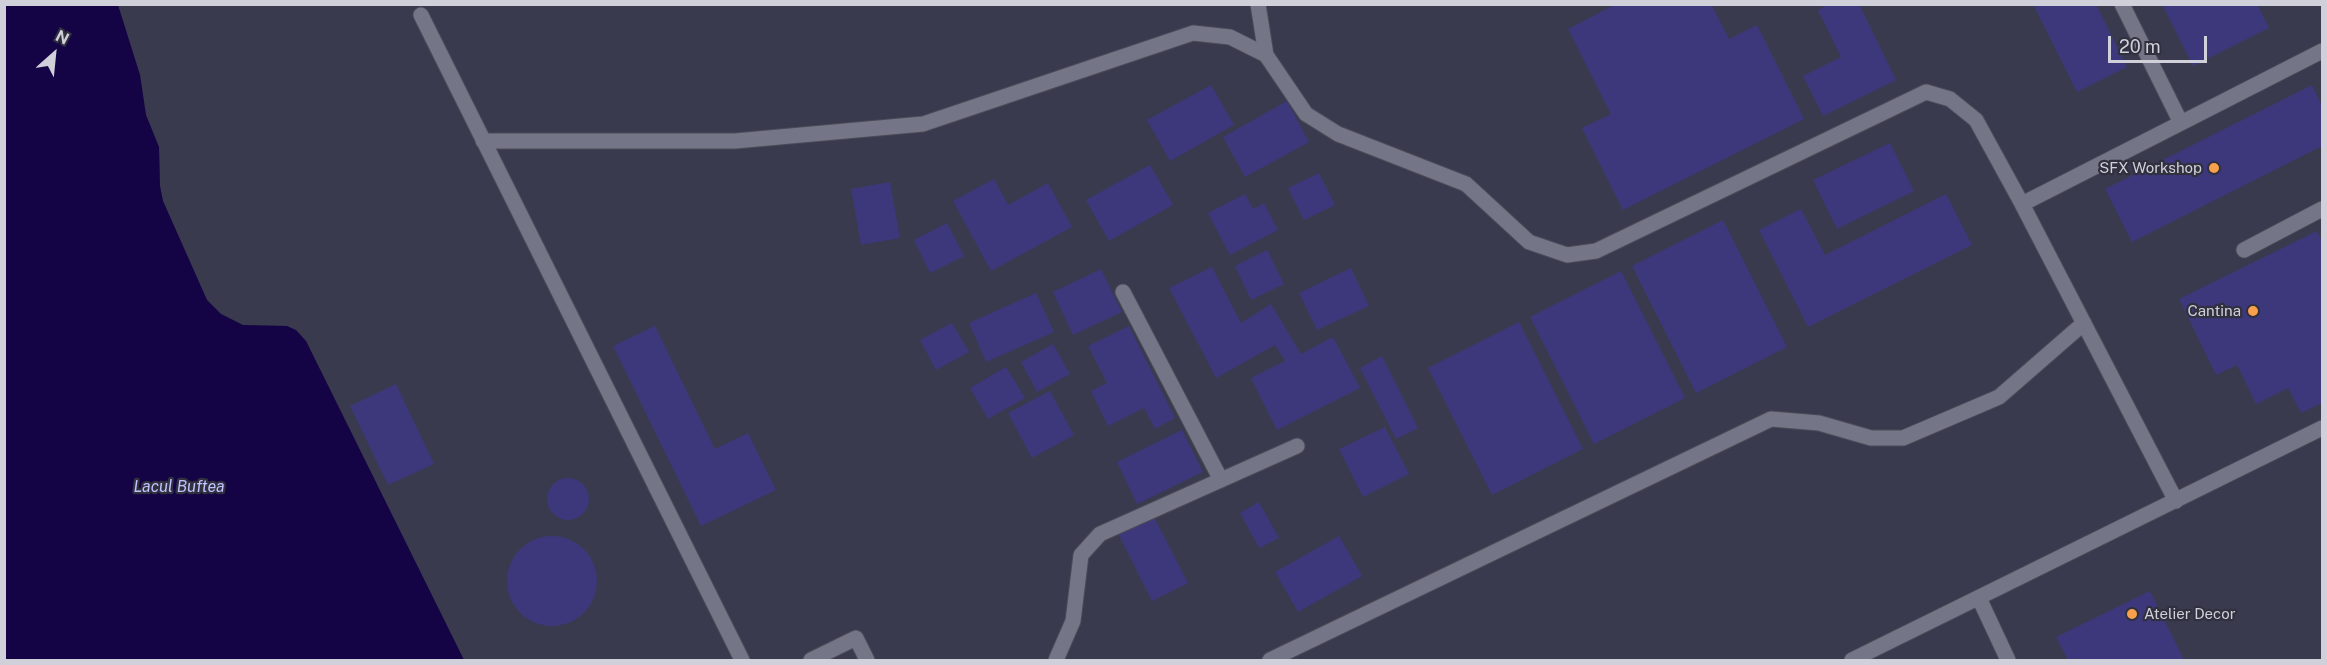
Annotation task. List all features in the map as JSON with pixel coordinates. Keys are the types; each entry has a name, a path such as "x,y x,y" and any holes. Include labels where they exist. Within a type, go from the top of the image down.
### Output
{"lane":[{"path":"1258,4 1266,55 1306,114 1338,134 1466,184 1529,242 1567,255 1596,251 1926,92 1950,99 1976,120 2176,501"},
{"path":"2122,4 2181,123"},
{"path":"421,15 742,660"},
{"path":"483,141 735,141 923,124 1194,33 1230,37 1266,55"},
{"path":"2022,204 2322,51"},
{"path":"2244,250 2322,209"},
{"path":"1123,292 1221,480"},
{"path":"1270,660 1771,419 1820,423 1870,438 1904,438 1999,397 2084,322"},
{"path":"1852,660 2322,428"},
{"path":"1056,660 1073,621 1081,555 1100,534 1297,446"},
{"path":"1979,598 2008,660"},
{"path":"812,660 856,638 867,660"}],"shaded area":[{"path":"118,5 2322,5 2322,660 464,660 306,341 287,326 243,325 221,314 207,300 163,201 160,186 159,147 146,115 140,75"}],"water":[{"name":"Lacul Buftea","path":"4,5 118,5 140,75 146,115 159,147 160,186 163,201 207,300 221,314 243,325 287,326 296,330 306,341 464,660 5,660"}],"building":[{"path":"1616,4 1711,4 1729,39 1757,25 1804,119 1623,210 1582,128 1611,114 1568,29"},
{"path":"1828,4 1859,4 1896,80 1823,116 1803,76 1841,57 1818,10"},
{"path":"2033,4 2096,4 2127,67 2077,92"},
{"path":"2162,4 2257,4 2269,28 2193,66"},
{"path":"1211,85 1234,125 1170,161 1147,120"},
{"name":"SFX Workshop","path":"2312,85 2322,106 2322,146 2132,242 2105,189"},
{"path":"1287,101 1309,142 1245,177 1223,137"},
{"path":"1890,143 1914,191 1837,229 1813,180"},
{"path":"1150,165 1173,205 1109,241 1086,200"},
{"path":"1319,173 1335,205 1304,220 1288,188"},
{"path":"994,179 1008,205 1048,183 1072,227 991,271 953,201"},
{"path":"890,182 900,238 861,245 851,189"},
{"path":"1245,194 1253,209 1264,203 1278,230 1230,255 1208,213"},
{"path":"1946,194 1972,245 1808,327 1759,230 1801,209 1825,255"},
{"path":"1723,220 1787,347 1696,393 1632,266"},
{"path":"947,223 964,256 930,273 914,240"},
{"name":"Cantina","path":"2317,231 2322,242 2322,403 2301,413 2288,388 2256,404 2237,365 2216,375 2179,299"},
{"path":"1267,250 1284,284 1251,300 1235,266"},
{"path":"1212,267 1241,323 1271,304 1301,354 1333,337 1360,388 1277,430 1251,378 1285,361 1275,345 1216,378 1169,288"},
{"path":"1351,268 1369,306 1317,330 1299,293"},
{"path":"1101,269 1122,312 1073,335 1053,292"},
{"path":"1621,271 1685,398 1594,444 1530,317"},
{"path":"1036,293 1054,332 986,362 969,323"},
{"path":"1519,322 1583,449 1492,495 1428,368"},
{"path":"952,323 969,352 936,370 920,340"},
{"path":"655,326 715,449 748,433 776,490 701,526 613,346"},
{"path":"1129,326 1175,418 1155,429 1144,408 1108,426 1091,391 1107,383 1088,346"},
{"path":"1053,344 1070,374 1037,392 1021,362"},
{"path":"1382,356 1418,428 1396,439 1360,368"},
{"path":"1006,367 1025,398 988,419 970,388"},
{"path":"396,384 434,464 388,485 350,406"},
{"path":"1050,391 1074,435 1032,458 1008,413"},
{"path":"1385,427 1409,474 1363,497 1339,449"},
{"path":"1182,430 1203,472 1137,504 1117,462"},
{"path":"568,478 583,484 589,499 583,514 568,520 553,514 547,499 553,484"},
{"path":"1259,502 1279,538 1259,548 1240,513"},
{"path":"1153,515 1188,583 1152,601 1118,533"},
{"path":"552,536 569,539 584,549 594,564 597,581 594,598 584,613 569,623 552,626 535,623 520,613 510,598 507,581 510,564 520,549 535,539"},
{"path":"1339,536 1362,576 1298,612 1275,572"},
{"name":"Atelier Decor","path":"2150,591 2184,660 2068,660 2056,637"}],"place":[{"name":"SFX Workshop","path":"2214,168"},
{"name":"Cantina","path":"2253,311"},
{"name":"Atelier Decor","path":"2132,614"}]}
